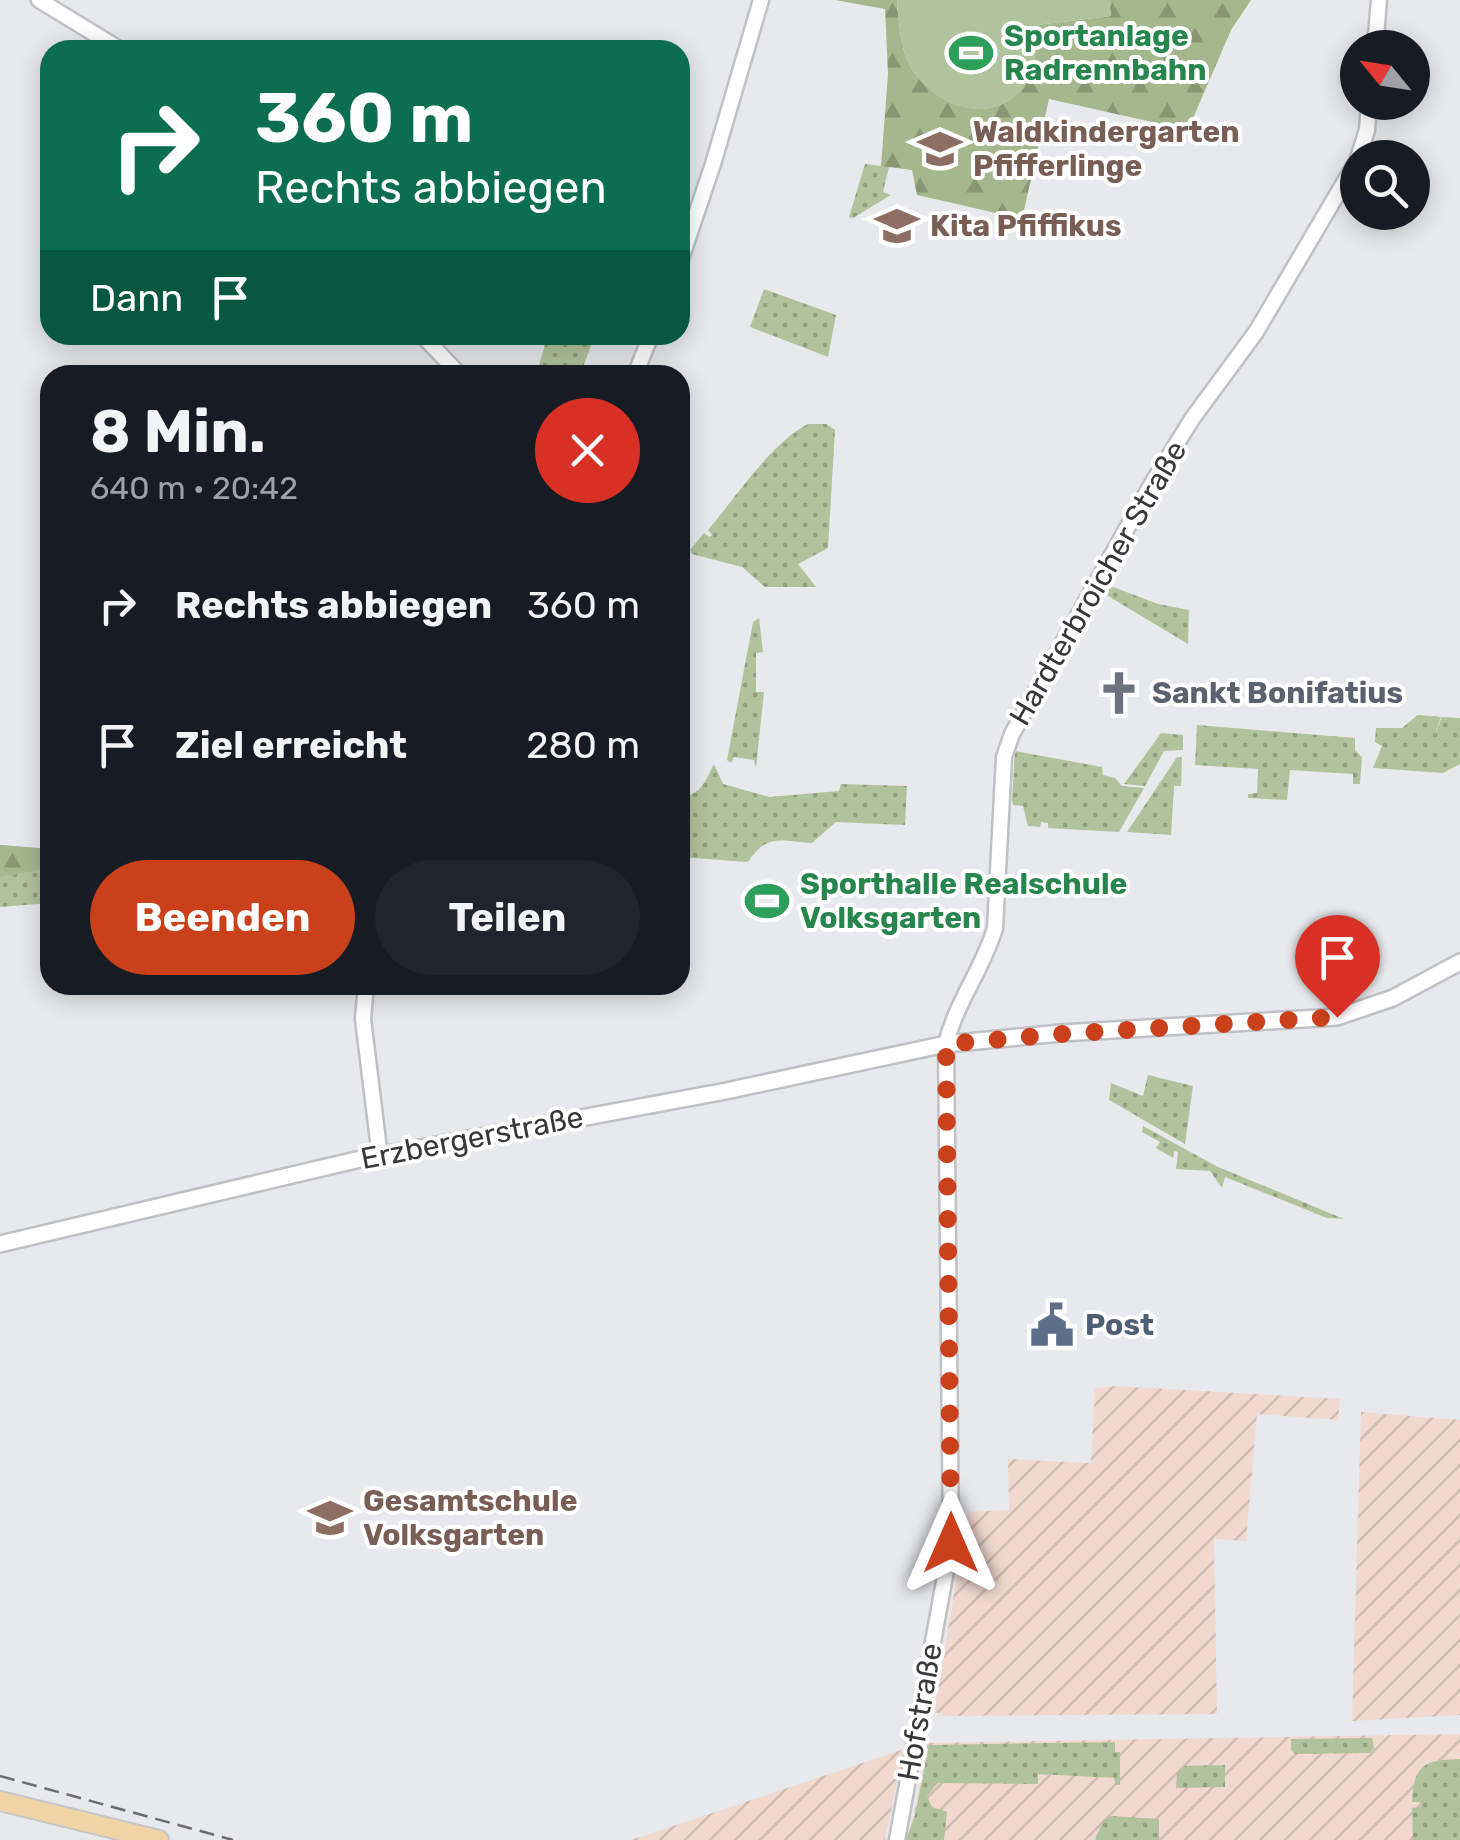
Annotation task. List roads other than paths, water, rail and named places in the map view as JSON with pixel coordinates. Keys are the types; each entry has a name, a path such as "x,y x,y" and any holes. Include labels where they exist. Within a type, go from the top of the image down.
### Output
{"main road":[{"name":"Erzbergerstraße","path":"0,1244 337,1164 946,1044 1337,1017 1393,998 1460,962"},
{"path":"0,1801 159,1840"},
{"path":"0,1810 119,1840"}],"street":[{"path":"39,0 105,40"},
{"path":"690,232 761,0"},
{"path":"1376,30 1379,0"},
{"name":"Hardterbroicher Straße","path":"946,1044 952,1018 987,955 995,928 1004,757 1012,734 1192,419 1256,332 1340,189"},
{"path":"432,345 450,365"},
{"path":"365,995 362,1018 380,1157"},
{"name":"Hofstraße","path":"897,1840 951,1543 946,1044"}],"railway":[{"path":"0,1776 233,1840"}],"place":[{"name":"Sportanlage Radrennbahn","path":"971,53"},
{"name":"Waldkindergarten Pfifferlinge","path":"940,149"},
{"name":"Kita Pfiffikus","path":"897,226"},
{"name":"Sankt Bonifatius","path":"1119,693"},
{"name":"Sporthalle Realschule Volksgarten","path":"767,901"},
{"name":"Post","path":"1052,1325"},
{"name":"Gesamtschule Volksgarten","path":"330,1518"}]}
